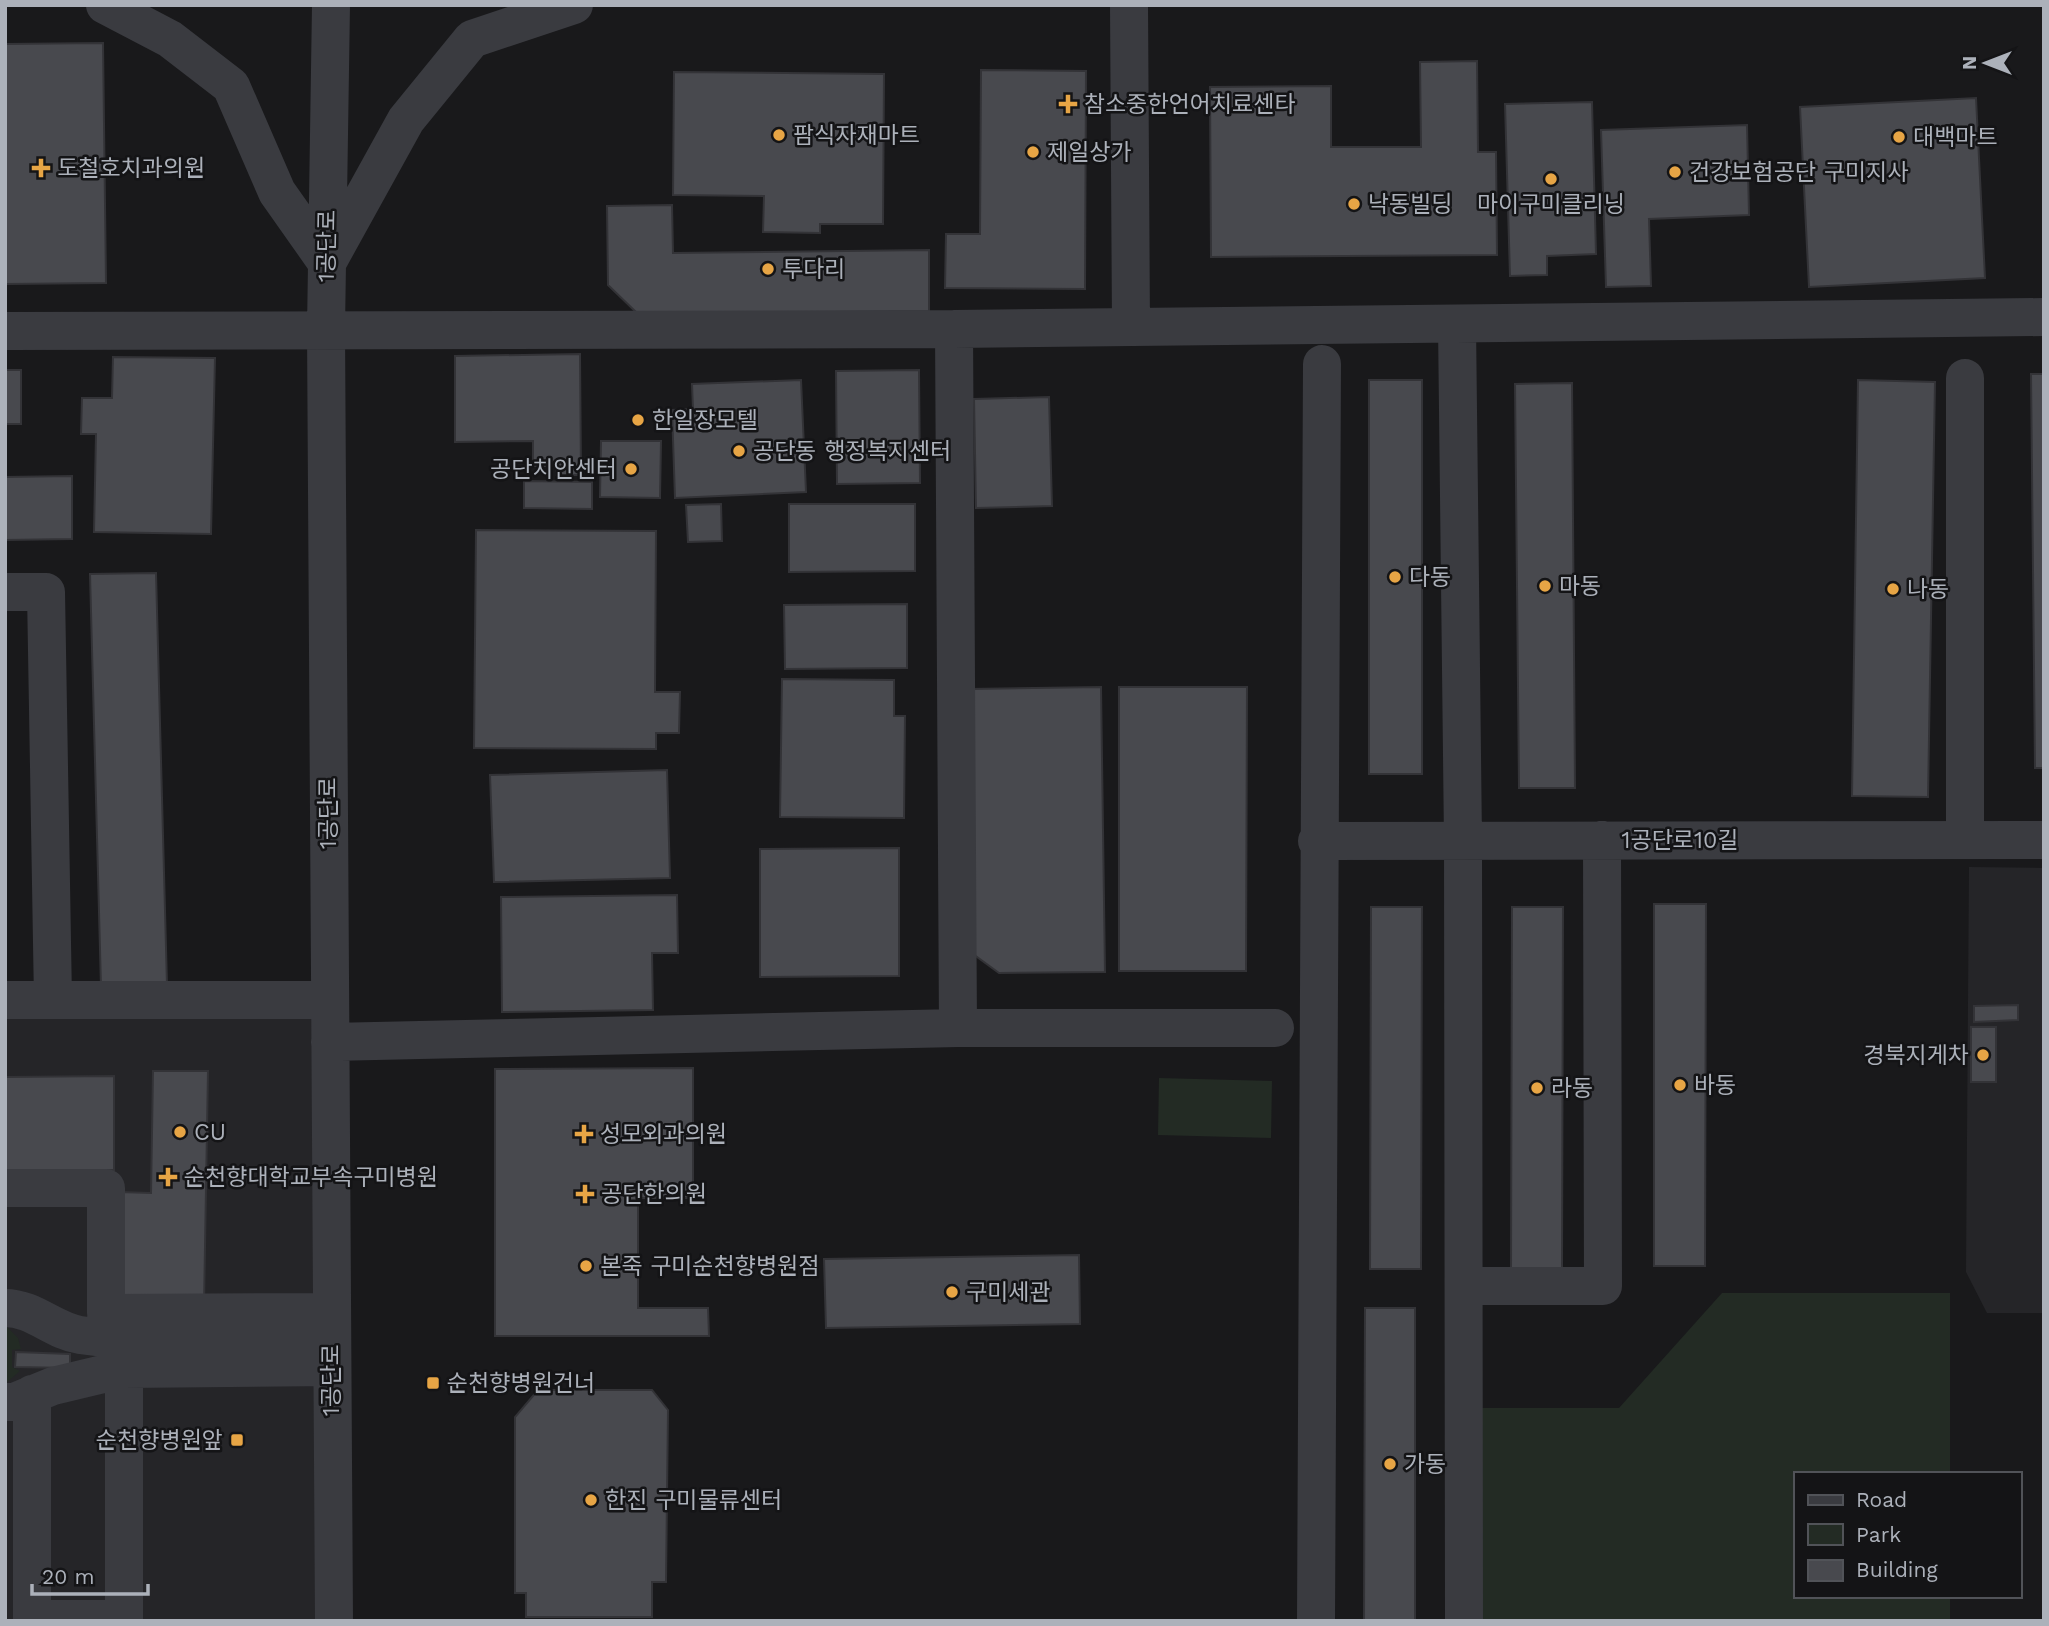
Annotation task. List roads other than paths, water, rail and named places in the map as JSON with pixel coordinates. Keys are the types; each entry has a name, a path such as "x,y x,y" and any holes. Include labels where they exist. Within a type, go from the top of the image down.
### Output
{"street":[{"path":"105,5 170,40 231,86 277,192 327,263 406,120 472,40 573,5"},
{"name":"1공단로","path":"331,5 326,329 334,1621"},
{"path":"1129,5 1131,327"},
{"path":"5,331 954,329 2044,317"},
{"path":"1457,324 1462,841 1464,1621"},
{"path":"954,329 958,1028"},
{"path":"1316,1621 1317,841 1322,364"},
{"path":"1965,378 1965,840"},
{"path":"5,592 46,592 53,1000"},
{"path":"1464,1286 1603,1286 1602,840"},
{"name":"1공단로10길","path":"1317,841 2044,840"},
{"path":"5,1000 329,1000"},
{"path":"330,1042 958,1028 1275,1028"},
{"path":"5,1188 106,1188 106,1313 331,1340"},
{"path":"5,1308 23,1308 76,1334 140,1340 331,1340"},
{"path":"124,1369 124,1619 19,1619 19,1398 53,1386 124,1369 331,1340"}],"place":[{"name":"참소중한언어치료센타","path":"1068,104"},
{"name":"팜식자재마트","path":"779,135"},
{"name":"대백마트","path":"1899,137"},
{"name":"제일상가","path":"1033,152"},
{"name":"도철호치과의원","path":"41,168"},
{"name":"건강보험공단 구미지사","path":"1675,172"},
{"name":"마이구미클리닝","path":"1551,179"},
{"name":"낙동빌딩","path":"1354,204"},
{"name":"투다리","path":"768,269"},
{"name":"한일장모텔","path":"638,420"},
{"name":"공단동 행정복지센터","path":"739,451"},
{"name":"공단치안센터","path":"631,469"},
{"name":"다동","path":"1395,577"},
{"name":"마동","path":"1545,586"},
{"name":"나동","path":"1893,589"},
{"name":"경북지게차","path":"1983,1055"},
{"name":"바동","path":"1680,1085"},
{"name":"라동","path":"1537,1088"},
{"name":"CU","path":"180,1132"},
{"name":"성모외과의원","path":"584,1134"},
{"name":"순천향대학교부속구미병원","path":"168,1177"},
{"name":"공단한의원","path":"585,1194"},
{"name":"본죽 구미순천향병원점","path":"586,1266"},
{"name":"구미세관","path":"952,1292"},
{"name":"순천향병원건너","path":"433,1383"},
{"name":"순천향병원앞","path":"237,1440"},
{"name":"가동","path":"1390,1464"},
{"name":"한진 구미물류센터","path":"591,1500"}]}
